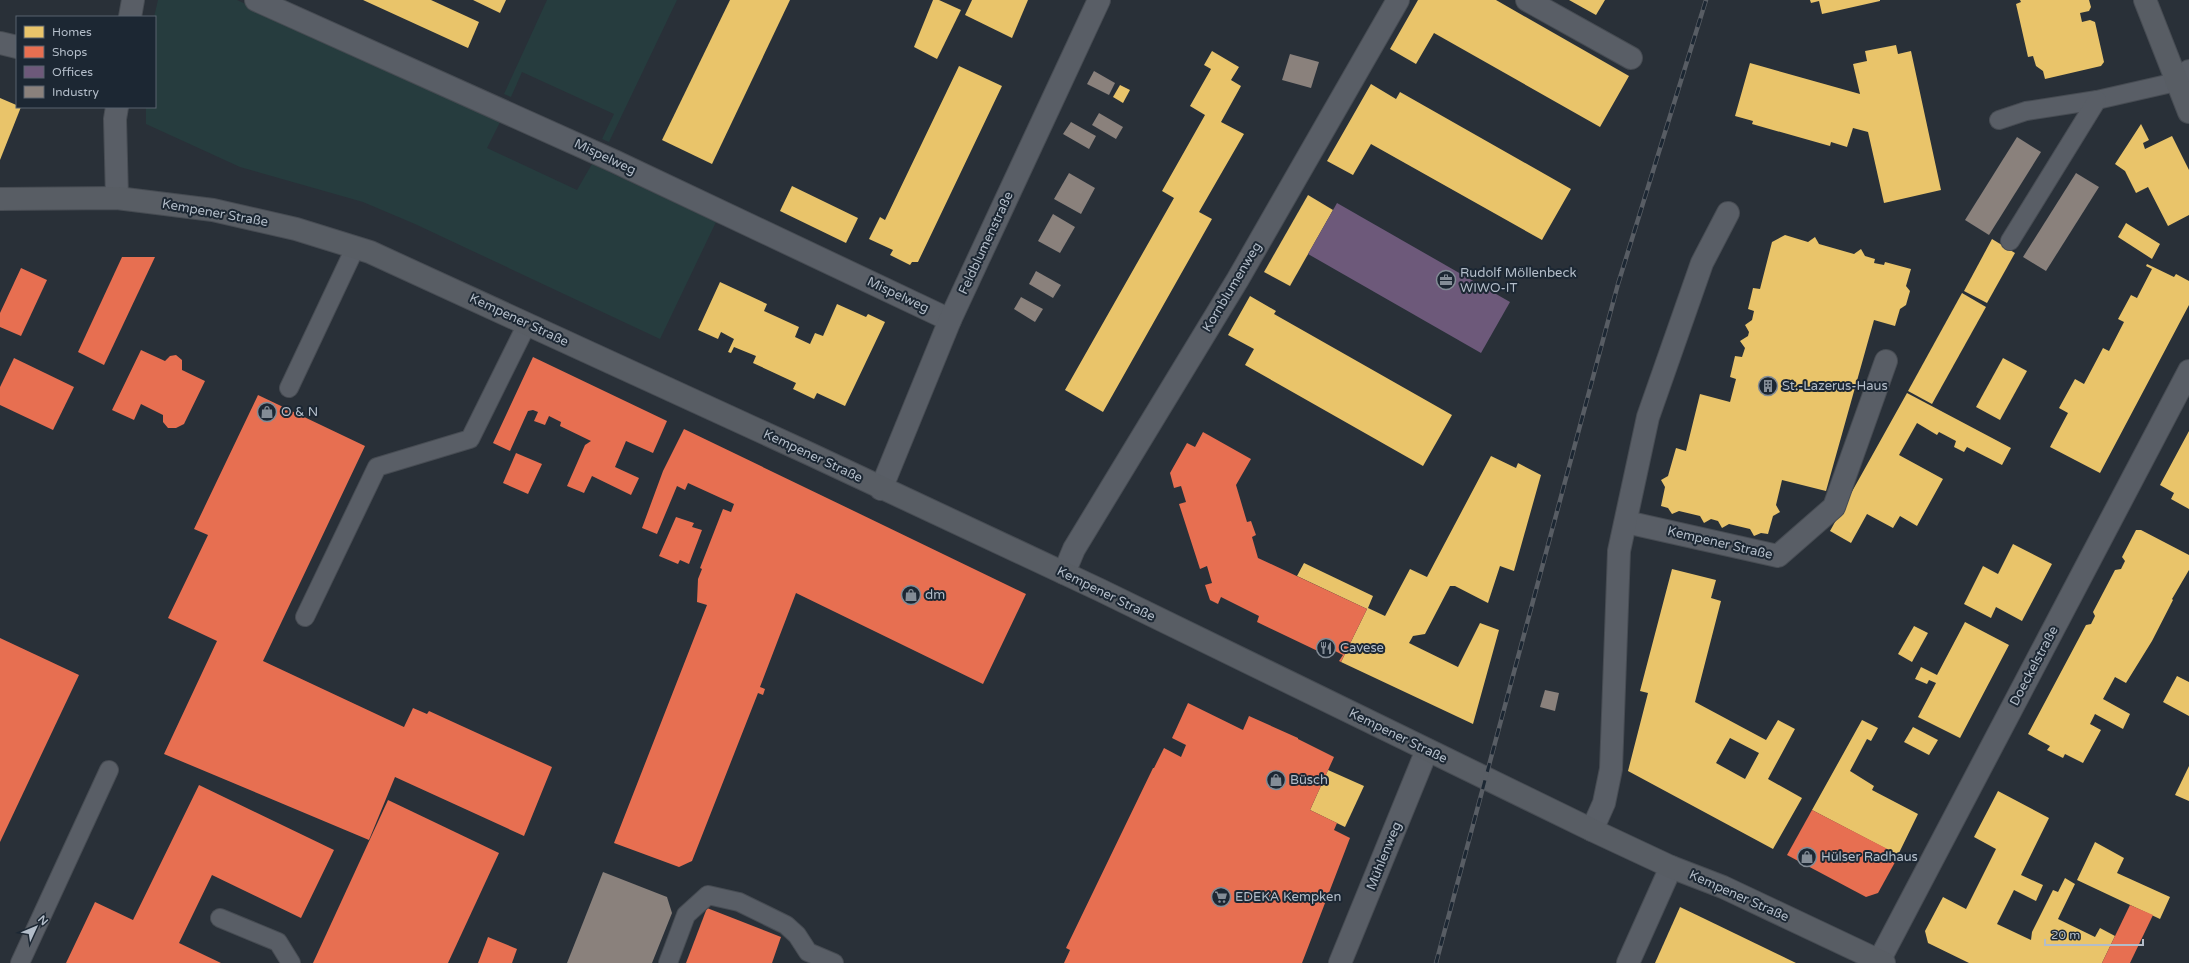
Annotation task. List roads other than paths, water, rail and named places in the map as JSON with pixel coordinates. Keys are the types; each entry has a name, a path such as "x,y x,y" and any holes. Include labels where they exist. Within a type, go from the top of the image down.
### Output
{"street":[{"path":"130,16 133,0"},
{"name":"Mispelweg","path":"256,0 614,161 950,320"},
{"name":"Feldblumenstraße","path":"881,489 950,320 1099,0"},
{"name":"Kornblumenweg","path":"1064,573 1074,549 1238,279 1398,0"},
{"path":"1527,0 1630,58"},
{"path":"2145,0 2182,76 2189,112"},
{"path":"0,43 16,47"},
{"path":"113,111 118,198"},
{"name":"Kempener Straße","path":"0,199 118,198 213,210 296,229 370,252 1064,573 1592,830 1671,867 1723,887 1882,962"},
{"path":"1592,830 1604,803 1611,769 1619,551 1648,417 1702,263 1728,212"},
{"name":"Kempener Straße","path":"1626,522 1778,556 1834,507 1886,361"},
{"name":"Doeckelstraße","path":"1882,962 2189,371"},
{"name":"Mühlenweg","path":"1340,963 1427,750"},
{"path":"1628,963 1671,867"}],"lane":[{"path":"1999,120 2026,111 2097,100 2182,76"},
{"path":"2010,241 2097,100"},
{"path":"289,388 355,248"},
{"path":"305,617 377,467 470,439 527,324"},
{"path":"20,963 109,770"},
{"path":"668,963 686,915 708,895 738,902 786,925 796,935 808,952 834,963"},
{"path":"220,918 278,942 291,963"}],"railway":[{"path":"1436,963 1618,284 1706,0"}],"place":[{"name":"Rudolf Möllenbeck WIWO-IT","path":"1446,280"},
{"name":"St.-Lazerus-Haus","path":"1768,386"},
{"name":"O & N","path":"267,412"},
{"name":"dm","path":"911,595"},
{"name":"Cavese","path":"1326,648"},
{"name":"Büsch","path":"1276,780"},
{"name":"Hülser Radhaus","path":"1807,857"},
{"name":"EDEKA Kempken","path":"1221,897"}]}
